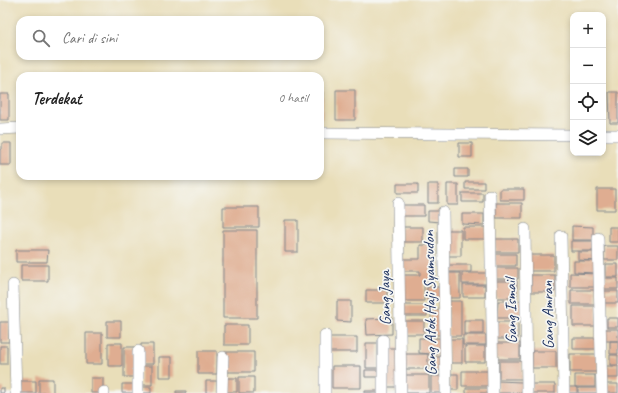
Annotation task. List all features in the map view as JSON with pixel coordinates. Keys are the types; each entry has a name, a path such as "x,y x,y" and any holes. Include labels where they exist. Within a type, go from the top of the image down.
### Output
{"street":[{"path":"0,129 16,128"},
{"path":"324,133 570,135"},
{"path":"606,135 618,135"},
{"path":"490,195 492,393"},
{"name":"Gang Jaya","path":"398,203 401,393"},
{"name":"Gang Atok Haji Syamsudon","path":"443,212 446,393"},
{"name":"Gang Ismail","path":"525,229 527,393"},
{"name":"Gang Amran","path":"561,236 564,393"},
{"path":"598,238 602,393"},
{"path":"13,285 16,393"},
{"path":"325,335 325,393"},
{"path":"383,340 383,393"},
{"path":"138,351 138,393"},
{"path":"222,393 223,357"}],"building":[{"path":"336,90 355,90 355,120 336,120"},
{"path":"609,92 618,92 618,123 610,123"},
{"path":"0,94 9,94 9,120 0,120"},
{"path":"2,143 11,143 11,165 0,165 0,149 2,149"},
{"path":"459,143 472,143 472,157 459,157"},
{"path":"455,169 468,169 468,177 455,177"},
{"path":"465,182 484,182 484,189 465,189"},
{"path":"397,184 418,184 418,193 397,193"},
{"path":"428,184 438,184 438,203 428,203"},
{"path":"447,184 458,184 458,205 447,205"},
{"path":"500,189 524,189 524,200 500,200"},
{"path":"597,189 615,189 615,210 597,210"},
{"path":"462,193 483,193 483,202 462,202"},
{"path":"496,203 522,203 522,218 496,218"},
{"path":"399,205 424,205 424,216 399,216"},
{"path":"223,207 259,207 259,227 223,227"},
{"path":"428,211 440,211 440,222 428,221"},
{"path":"462,214 484,214 484,225 462,224"},
{"path":"285,220 298,220 298,252 285,252"},
{"path":"572,226 593,227 593,240 572,240"},
{"path":"401,227 423,227 423,242 401,242"},
{"path":"463,227 486,227 486,239 463,239"},
{"path":"609,227 618,227 618,242 609,242"},
{"path":"223,230 257,230 257,318 223,318"},
{"path":"447,230 461,230 461,256 447,256"},
{"path":"495,239 518,239 518,252 495,252"},
{"path":"571,241 597,241 597,251 571,251"},
{"path":"420,245 435,245 435,281 424,281 424,301 403,301 403,275 420,275 420,271 401,271 401,259 420,259"},
{"path":"604,246 618,246 618,260 604,260"},
{"path":"16,250 48,250 47,262 16,262"},
{"path":"578,252 597,252 597,261 578,260"},
{"path":"495,254 516,254 516,266 495,266"},
{"path":"528,255 554,255 554,271 528,271"},
{"path":"574,261 595,261 595,273 574,272"},
{"path":"606,264 618,264 618,277 606,277"},
{"path":"21,265 48,265 48,281 21,281"},
{"path":"447,265 471,265 471,272 447,272"},
{"path":"494,268 518,268 518,279 494,279"},
{"path":"448,273 460,273 460,298 448,298"},
{"path":"462,273 487,273 487,284 462,284"},
{"path":"570,273 598,274 598,287 570,287"},
{"path":"531,275 555,275 555,292 531,292"},
{"path":"603,278 618,278 618,289 603,289"},
{"path":"496,281 517,281 517,298 496,298"},
{"path":"463,285 485,285 485,297 463,297"},
{"path":"427,287 441,287 441,300 427,300"},
{"path":"366,290 387,290 387,303 366,303"},
{"path":"571,290 596,290 596,304 571,304"},
{"path":"604,291 618,291 618,303 604,303"},
{"path":"337,301 351,301 351,322 337,321"},
{"path":"448,301 461,301 461,336 448,336"},
{"path":"498,301 522,301 522,318 497,318"},
{"path":"403,305 427,305 427,316 403,316"},
{"path":"573,306 597,306 597,326 573,326"},
{"path":"431,310 442,310 442,335 431,335"},
{"path":"392,318 392,334 367,335 366,319"},
{"path":"607,318 618,318 618,327 607,327"},
{"path":"464,320 483,320 483,334 464,334"},
{"path":"107,321 121,321 121,337 107,337"},
{"path":"403,321 424,321 424,334 403,334"},
{"path":"0,322 9,322 9,342 0,342"},
{"path":"496,322 518,322 518,339 496,339"},
{"path":"224,325 248,325 248,345 224,345"},
{"path":"605,329 618,329 618,341 605,341"},
{"path":"86,333 102,333 102,364 86,364"},
{"path":"463,335 486,335 486,345 463,345"},
{"path":"330,337 357,337 357,352 330,352"},
{"path":"419,338 443,338 443,355 419,353"},
{"path":"573,338 597,338 597,349 573,349"},
{"path":"448,339 462,339 462,363 448,363"},
{"path":"610,341 618,341 618,354 610,354"},
{"path":"108,343 122,343 122,366 108,366"},
{"path":"366,343 378,343 378,368 366,368"},
{"path":"496,343 520,343 520,359 496,359"},
{"path":"141,344 153,344 153,364 141,364"},
{"path":"0,346 7,346 7,364 0,364"},
{"path":"465,346 485,346 485,362 465,362"},
{"path":"124,347 136,347 136,377 124,377"},
{"path":"387,348 398,348 398,387 387,387"},
{"path":"198,351 217,351 217,374 198,374"},
{"path":"532,351 556,351 556,368 532,368"},
{"path":"225,352 254,352 254,372 225,372"},
{"path":"404,354 428,354 428,369 404,369"},
{"path":"570,354 598,354 598,372 570,372"},
{"path":"610,355 618,355 618,365 610,365"},
{"path":"159,357 172,357 172,377 159,377"},
{"path":"431,357 443,357 443,371 431,371"},
{"path":"499,361 522,361 522,379 499,379"},
{"path":"141,366 152,366 152,385 141,385"},
{"path":"332,366 361,366 361,388 332,388"},
{"path":"606,366 618,366 618,378 605,378"},
{"path":"365,370 379,370 379,377 365,377"},
{"path":"462,371 488,371 489,386 462,386"},
{"path":"450,374 458,374 458,390 450,390"},
{"path":"404,375 429,375 429,393 404,393"},
{"path":"575,375 595,375 595,387 575,387"},
{"path":"431,376 445,376 445,393 431,393"},
{"path":"239,377 254,377 254,393 239,393"},
{"path":"91,378 103,378 103,393 91,393"},
{"path":"224,378 237,378 237,392 224,392"},
{"path":"39,379 53,379 53,393 39,393"},
{"path":"21,381 36,381 36,393 21,393"},
{"path":"206,381 217,381 217,393 206,393"},
{"path":"498,381 522,382 522,393 498,393"},
{"path":"122,384 133,384 133,393 122,393"},
{"path":"532,384 555,384 555,393 532,393"},
{"path":"605,384 618,384 618,393 605,393"},
{"path":"141,387 151,387 151,393 141,393"},
{"path":"567,387 577,387 577,393 566,393"},
{"path":"0,388 4,388 4,393 0,393"},
{"path":"466,388 489,388 489,393 466,393"},
{"path":"578,388 597,388 597,393 578,393"},
{"path":"176,391 186,391 186,393 176,393"},
{"path":"365,391 378,391 378,393 365,393"}]}
